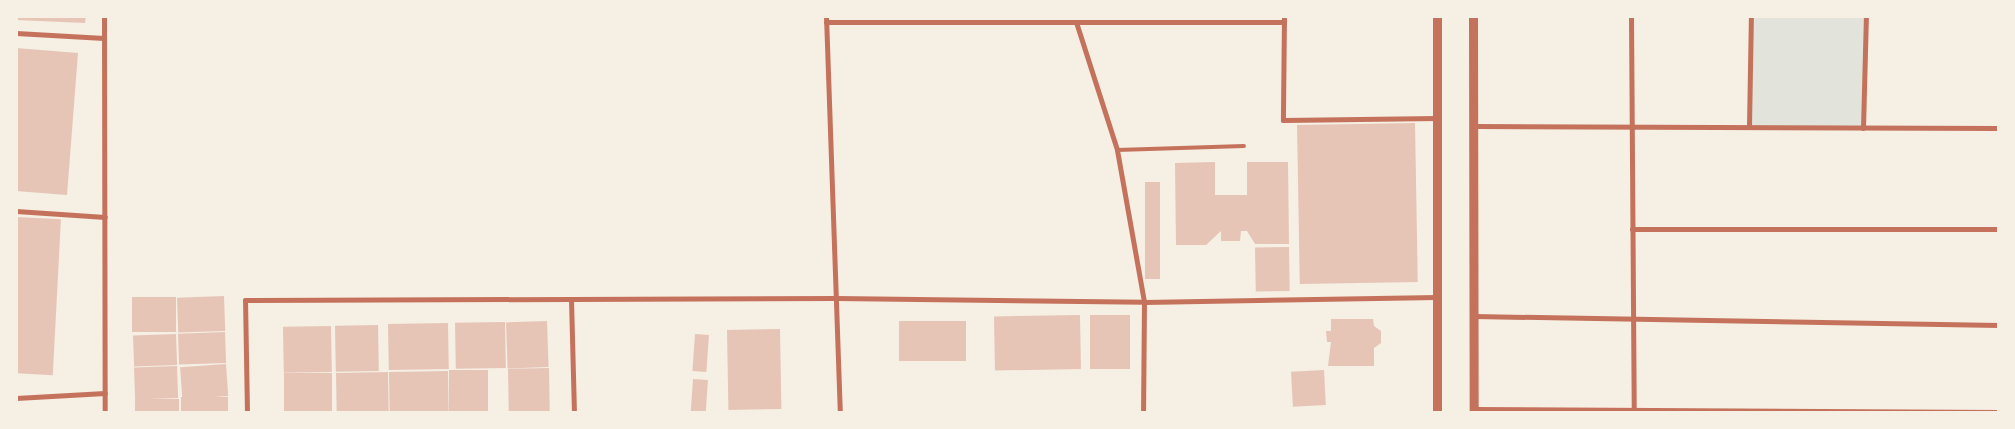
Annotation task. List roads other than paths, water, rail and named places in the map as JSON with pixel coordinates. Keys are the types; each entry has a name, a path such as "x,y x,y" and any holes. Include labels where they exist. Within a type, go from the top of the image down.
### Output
{"street":[{"path":"104,16 106,413"},
{"path":"1437,16 1437,413"},
{"path":"1473,16 1476,126 1474,411 1999,412"},
{"path":"1631,16 1634,411"},
{"path":"1749,126 1751,16"},
{"path":"1863,128 1866,16"},
{"path":"840,413 826,19 1076,22 1284,19 1283,120 1437,118"},
{"path":"1076,22 1117,150 1144,302 1143,413"},
{"path":"16,33 104,38"},
{"path":"1476,126 1999,128"},
{"path":"16,211 105,217"},
{"path":"1632,229 1999,229"},
{"path":"247,413 246,300 836,298 1144,302 1438,297"},
{"path":"571,299 574,413"},
{"path":"1474,316 1999,325"},
{"path":"16,398 105,393"}],"lane":[{"path":"1117,150 1244,146"}]}
